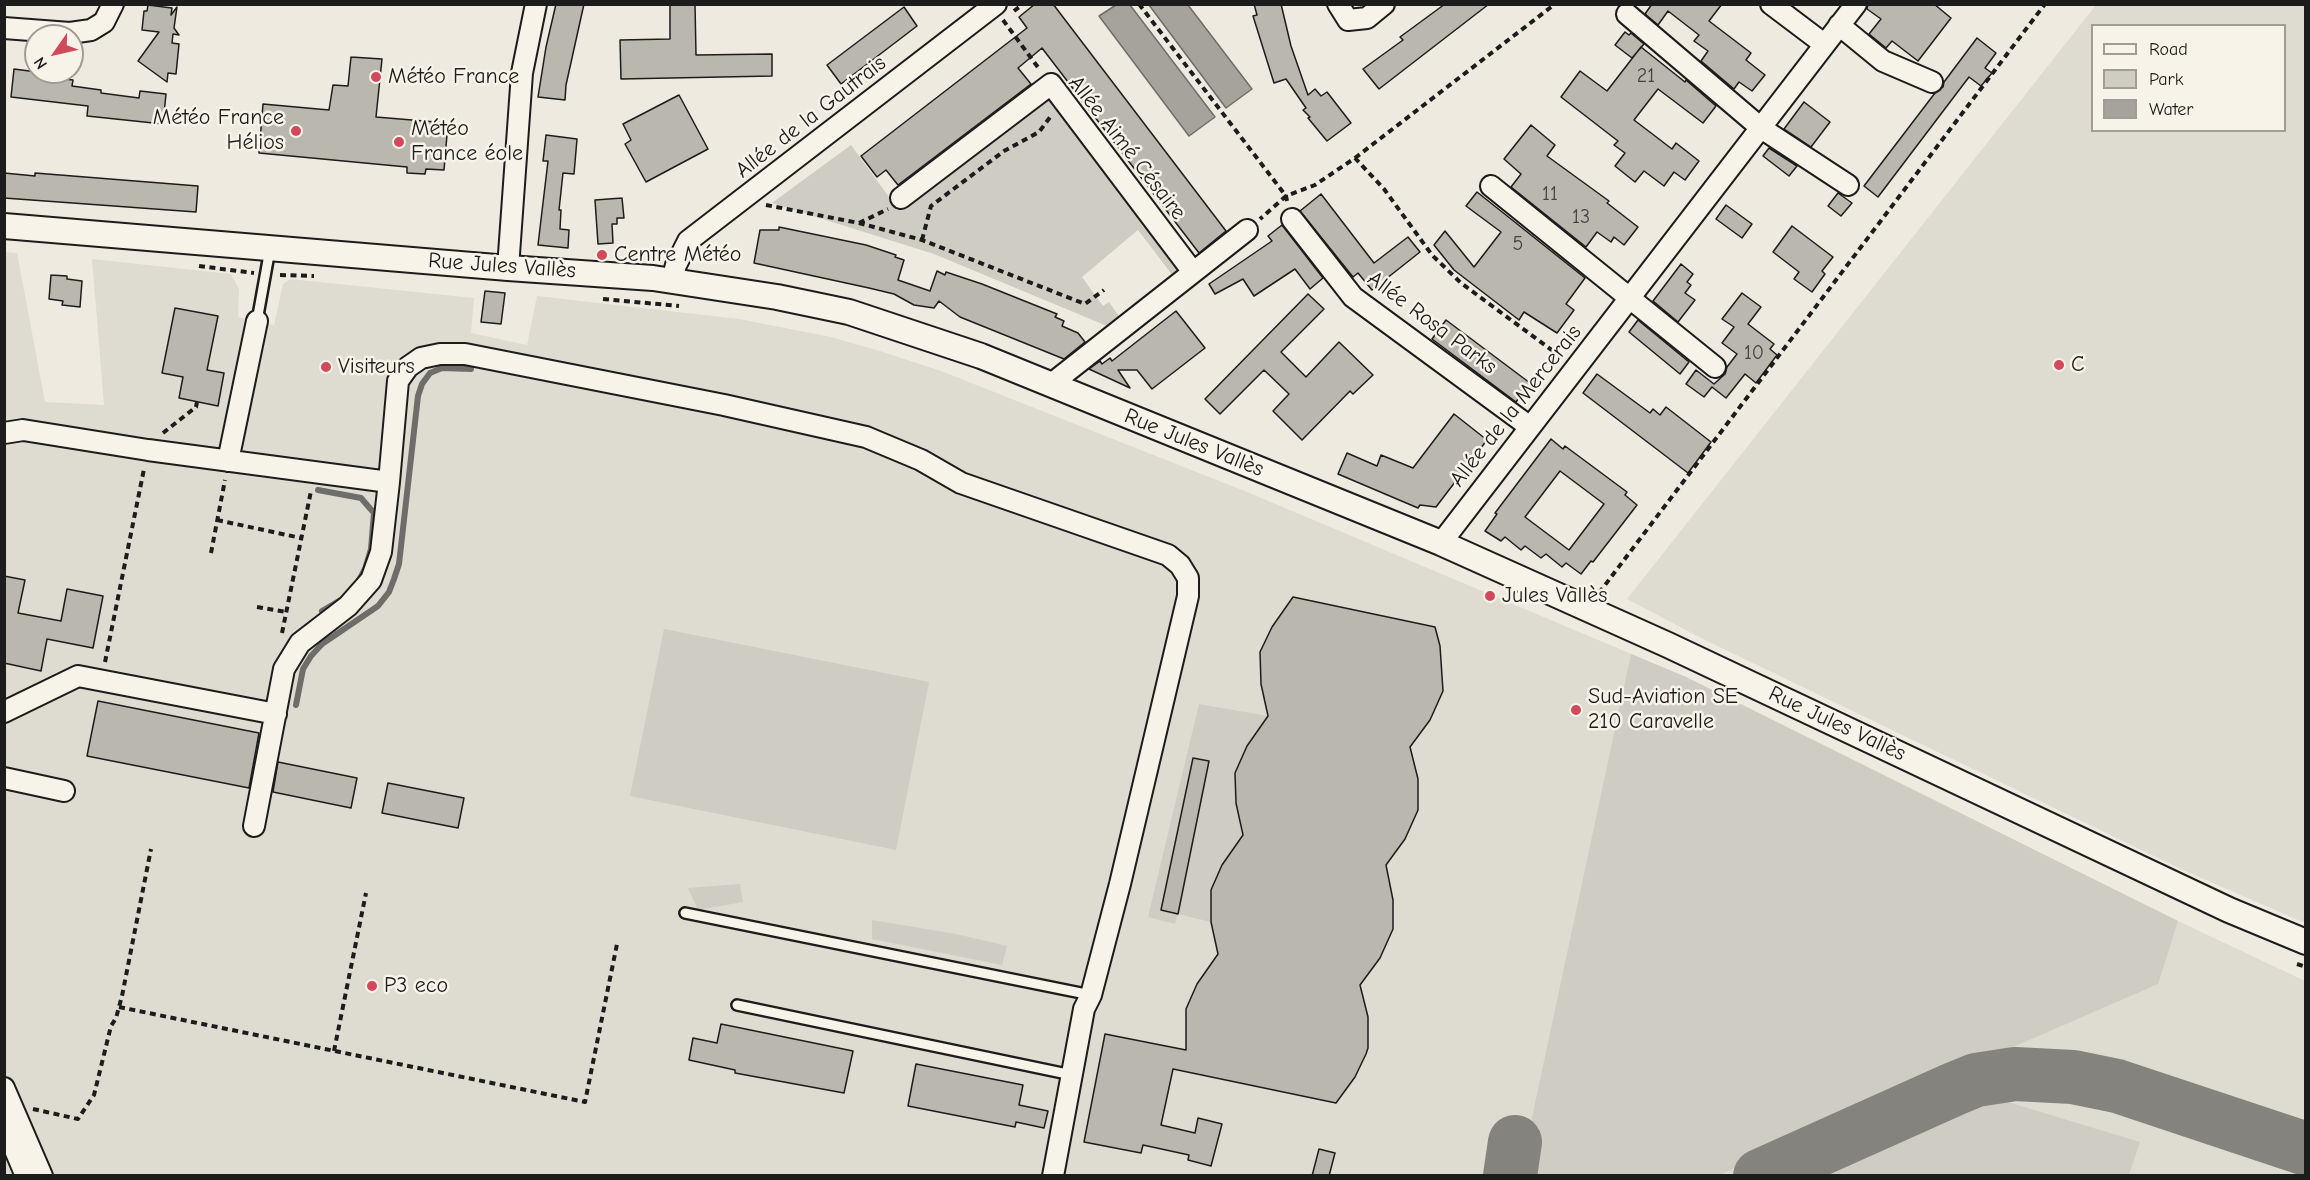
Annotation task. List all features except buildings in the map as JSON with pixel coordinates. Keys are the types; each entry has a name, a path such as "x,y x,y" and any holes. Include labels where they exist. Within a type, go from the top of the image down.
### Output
{"street":[{"path":"4,28 70,33 91,30 104,22 114,4"},
{"path":"508,268 522,74 536,4"},
{"path":"1338,4 1348,20 1367,18 1384,4"},
{"path":"1771,4 1824,44"},
{"name":"Allée de la Mercerais","path":"1441,543 1856,4"},
{"name":"Allée de la Gautrais","path":"672,280 676,265 688,241 999,12"},
{"path":"1627,14 1761,128 1848,186"},
{"path":"1839,25 1883,61 1932,82"},
{"name":"Allée Aimé Césaire","path":"901,198 1051,84 1193,272"},
{"path":"1491,186 1715,367"},
{"name":"Allée Rosa Parks","path":"1292,219 1353,297 1530,427"},
{"name":"Rue Jules Vallès","path":"4,226 672,280 849,312 981,356 1441,543 1588,608 2229,910 2306,942"},
{"path":"1050,385 1247,230"},
{"path":"228,461 257,321"},
{"path":"254,826 284,669 300,643 348,606 371,580 381,552 398,381 408,367 421,358 440,354 465,354 724,405 866,437 921,460 961,483 1168,555 1180,565 1188,578 1188,596 1091,995 1084,1009 1053,1176"},
{"path":"4,433 23,430 148,450 389,482"},
{"path":"4,712 78,676 276,714"},
{"path":"4,778 64,791"},
{"path":"4,1088 42,1176"},
{"path":"4,1124 26,1176"}],"lane":[{"path":"257,321 271,247"},
{"path":"686,913 1091,995"},
{"path":"737,1005 1072,1075"}],"path":[{"path":"1139,4 1286,196 1292,219"},
{"path":"1247,230 1286,196 1315,185 1355,158 1555,4"},
{"path":"1588,608 2045,4"},
{"path":"999,12 1051,84"},
{"path":"922,240 931,206 1004,151 1039,132 1047,119 1066,104"},
{"path":"1355,158 1384,189 1432,255 1461,283 1576,368"},
{"path":"858,223 885,212 901,198"},
{"path":"762,205 858,223 922,240 1085,304 1104,290"},
{"path":"266,274 318,276"},
{"path":"595,298 686,307"},
{"path":"102,680 148,444 196,407 197,402"},
{"path":"211,553 228,461"},
{"path":"281,634 314,472"},
{"path":"217,520 301,538"},
{"path":"257,607 286,612"},
{"path":"27,1111 32,1109 78,1119 90,1104 98,1087 111,1026 117,1018 151,849"},
{"path":"334,1051 366,893"},
{"path":"119,1007 585,1102 617,944"}],"shaded area":[{"name":"C","path":"2096,5 2305,5 2305,923 2183,870 1705,640 1627,599"},
{"path":"5,252 17,253 45,402 104,405 92,259 231,274 239,289 238,317 274,325 283,284 290,279 474,298 471,333 527,345 537,296 739,319 831,337 941,371 1247,492 1686,677 2178,921 2305,981 2305,1175 5,1176"}],"green space":[{"path":"1051,94 1184,268 1173,276 1138,230 1082,277 1103,306 1109,302 1121,319 1112,328 934,254 772,203 851,145 897,208"},
{"path":"664,629 929,682 896,850 630,796"},
{"path":"1631,654 1686,677 2178,921 2158,984 1719,1175 1526,1175 1524,1155"},
{"path":"1199,704 1268,716 1247,745 1236,771 1236,803 1242,836 1222,865 1211,890 1211,922 1178,914 1175,924 1148,917"},
{"path":"740,884 743,902 698,910 688,888"},
{"path":"872,920 956,934 1007,946 1002,965 872,939"},
{"path":"1979,1099 2001,1100 2140,1142 2129,1175 1804,1175"}],"water":[{"path":"1116,5 1130,5 1215,117 1189,136 1099,16"},
{"path":"1149,5 1188,5 1252,89 1226,108"}],"waterway":[{"path":"296,705 303,669 311,656 322,644 378,606 389,592 399,564 418,396 422,384 430,373 442,368 471,369"},
{"path":"318,490 361,498 374,513 371,549 365,569 357,584"},
{"path":"322,611 344,598"}],"taxiway":[{"path":"1760,1176 1976,1080 2015,1074 2073,1077 2117,1086 2306,1149"},
{"path":"1510,1176 1515,1142"}],"place":[{"name":"Météo France","path":"376,77"},
{"name":"Météo France Hélios","path":"296,131"},
{"name":"Météo France éole","path":"399,142"},
{"name":"Centre Météo","path":"602,255"},
{"name":"C","path":"2059,365"},
{"name":"Visiteurs","path":"326,367"},
{"name":"Jules Vallès","path":"1490,596"},
{"name":"Sud-Aviation SE 210 Caravelle","path":"1576,710"},
{"name":"P3 eco","path":"372,986"}]}
